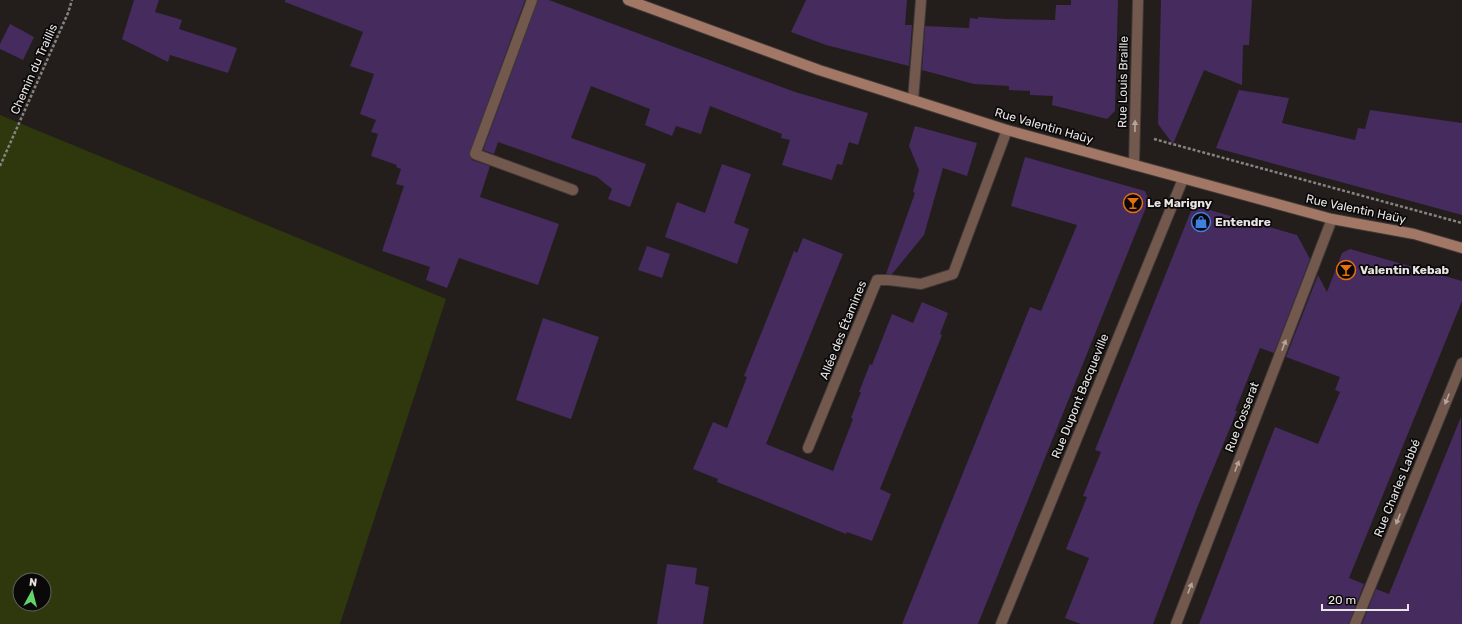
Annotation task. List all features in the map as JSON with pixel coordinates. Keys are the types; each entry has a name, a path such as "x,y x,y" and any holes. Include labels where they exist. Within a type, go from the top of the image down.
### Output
{"street":[{"path":"532,0 475,154 573,190"},
{"name":"Rue Valentin Haüy","path":"628,0 819,70 1008,130 1332,219 1414,234 1462,248"},
{"path":"913,100 921,0"},
{"name":"Rue Louis Braille","path":"1134,165 1138,0"},
{"name":"Allée des Étamines","path":"808,448 877,280 921,284 953,274 1008,130"},
{"name":"Rue Dupont Bacqueville","path":"1001,624 1183,179"},
{"name":"Rue Cosserat","path":"1176,624 1332,219"},
{"name":"Rue Charles Labbé","path":"1355,624 1462,363"}],"path":[{"name":"Chemin du Traillis","path":"0,166 68,13 72,0"},
{"path":"1135,134 1462,223"}],"green space":[{"path":"0,115 446,299 340,624 0,624"}],"building":[{"path":"134,0 159,0 155,12 182,20 179,29 237,48 228,73 170,55 168,62 122,39"},
{"path":"285,0 525,0 469,155 472,160 490,166 480,197 559,224 538,285 459,258 447,288 426,280 430,267 382,251 404,186 396,184 401,169 396,167 397,165 371,156 378,134 371,132 376,120 360,114 374,74 350,66 363,32 285,2"},
{"path":"538,0 549,0 795,92 868,113 858,145 849,142 842,165 837,164 832,180 782,165 790,140 781,138 782,134 710,106 701,134 676,126 672,136 645,125 650,109 591,86 571,138 646,164 630,207 608,199 612,189 597,177 498,142 494,154 483,150"},
{"path":"806,0 907,0 905,25 912,25 909,66 826,45 791,32"},
{"path":"1071,0 1118,0 1115,111 1107,119 1052,105 1053,96 1030,95 1030,91 1009,90 1009,86 974,84 922,70 925,26 969,28 970,18 978,19 978,17 1055,20 1056,5 1071,5"},
{"path":"1161,0 1252,0 1249,45 1243,45 1242,85 1204,70 1173,144 1158,124"},
{"path":"10,24 34,37 23,60 0,49 0,44"},
{"path":"1239,90 1289,98 1282,123 1355,140 1358,128 1365,129 1370,110 1462,123 1462,215 1216,148"},
{"path":"915,126 977,143 967,176 943,168 924,235 892,274 886,274 915,193 913,192 919,170 909,146"},
{"path":"1025,157 1145,191 1149,200 978,624 902,624 1030,307 1041,311 1077,225 1011,206"},
{"path":"722,164 751,174 734,223 749,229 737,264 665,237 677,202 705,213"},
{"path":"1199,207 1297,235 1310,259 1274,353 1260,348 1235,411 1237,411 1197,508 1153,624 1081,624 1065,618 1089,558 1066,549 1087,497 1083,496 1101,452 1095,450 1191,211"},
{"path":"803,238 843,254 766,444 833,471 853,419 851,418 861,392 859,392 870,364 872,365 892,314 913,323 922,302 948,313 940,334 942,335 880,489 891,494 872,541 847,532 846,534 717,482 718,479 693,469 713,422 727,428 747,377 744,376 794,251 797,253"},
{"path":"647,246 670,254 662,278 638,270"},
{"path":"1350,249 1462,281 1462,301 1349,578 1364,584 1349,624 1199,624 1275,427 1318,444 1340,392 1335,390 1340,377 1286,357 1318,275 1327,292 1342,253"},
{"path":"543,318 599,337 571,419 516,400"},
{"path":"1461,417 1462,624 1362,624 1376,589 1389,594"},
{"path":"667,564 697,568 695,584 709,587 703,624 657,624"}],"place":[{"name":"Le Marigny","path":"1133,203"},
{"name":"Entendre","path":"1201,222"},
{"name":"Valentin Kebab","path":"1346,270"}]}
